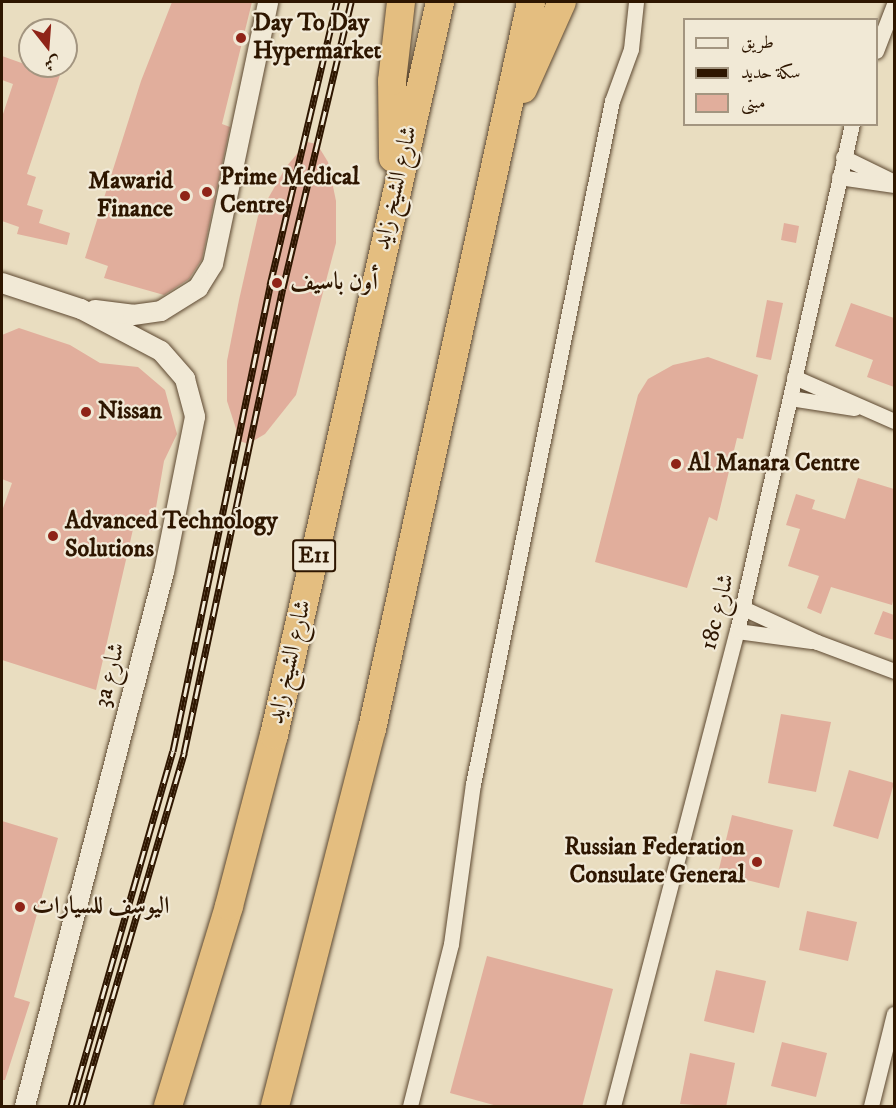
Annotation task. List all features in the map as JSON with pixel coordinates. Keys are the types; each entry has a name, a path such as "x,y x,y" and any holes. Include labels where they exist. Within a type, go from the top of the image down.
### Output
{"highway":[{"path":"396,187 392,81 401,2"},
{"name":"شارع الشيخ زايد","path":"168,1107 229,906 274,735 396,187 440,2"},
{"path":"276,1107 372,729 531,2"},
{"path":"504,126 535,66 561,2"}],"street":[{"path":"2,283 81,309 133,315 161,311 187,297 206,276 213,264 268,2"},
{"path":"410,1107 451,944 473,784 612,101 632,49 636,2"},
{"path":"886,21 887,2"},
{"path":"878,45 894,4"},
{"name":"18c شارع","path":"613,1107 743,608 851,126"},
{"path":"843,157 894,183"},
{"path":"839,177 894,183"},
{"name":"3a شارع","path":"26,1107 164,572 194,430 191,391 167,356 81,309"},
{"path":"795,377 860,409 894,421"},
{"path":"790,398 860,409"},
{"path":"743,608 817,642 894,671"},
{"path":"737,631 817,642"},
{"path":"871,1107 894,1014"}],"building":[{"path":"172,2 252,2 222,124 230,127 202,259 189,279 164,295 104,278 108,266 85,258 141,81"},
{"path":"2,56 18,62 18,78 59,78 27,174 36,177 27,205 43,210 39,223 70,233 67,245 17,234 19,227 2,221 2,117 13,84 2,80"},
{"name":"أون باسيف","path":"307,142 317,144 328,162 336,201 336,243 296,395 265,434 248,444 240,441 227,401 227,361 258,216 286,167"},
{"path":"784,223 799,226 796,243 781,240"},
{"path":"767,300 783,303 771,360 756,357"},
{"path":"851,303 894,318 894,387 867,377 873,360 835,346"},
{"path":"19,328 70,345 100,363 138,367 165,390 177,434 164,461 152,531 134,525 96,690 2,660 2,511 12,483 2,479 2,335"},
{"name":"Al Manara Centre","path":"708,357 758,375 743,439 737,438 717,521 709,517 687,588 595,562 638,395 648,379 673,365"},
{"path":"858,478 894,489 894,597 892,605 831,587 821,614 807,608 819,576 788,566 800,529 786,525 796,494 815,500 812,509 845,519"},
{"path":"883,611 894,615 894,640 874,634"},
{"path":"781,714 831,722 816,792 768,783"},
{"path":"849,770 894,783 878,839 833,826"},
{"path":"732,815 793,830 779,888 718,873"},
{"name":"اليوسف للسيارات","path":"2,821 58,838 14,997 30,1002 5,1080 2,1080"},
{"path":"807,911 857,922 848,961 799,950"},
{"path":"487,956 613,989 582,1107 501,1107 450,1093"},
{"path":"716,970 766,981 754,1033 704,1021"},
{"path":"782,1042 827,1053 816,1097 771,1086"},
{"path":"690,1053 735,1063 726,1107 680,1104"}],"railway":[{"path":"71,1106 173,751 270,285 337,2"},
{"path":"81,1106 184,753 283,288 351,2"}],"place":[{"name":"Day To Day Hypermarket","path":"241,38"},
{"name":"Prime Medical Centre","path":"207,192"},
{"name":"Mawarid Finance","path":"185,196"},
{"name":"أون باسيف","path":"277,283"},
{"name":"Nissan","path":"86,412"},
{"name":"Al Manara Centre","path":"676,464"},
{"name":"Advanced Technology Solutions","path":"53,536"},
{"name":"Russian Federation Consulate General","path":"757,862"},
{"name":"اليوسف للسيارات","path":"20,907"}]}
